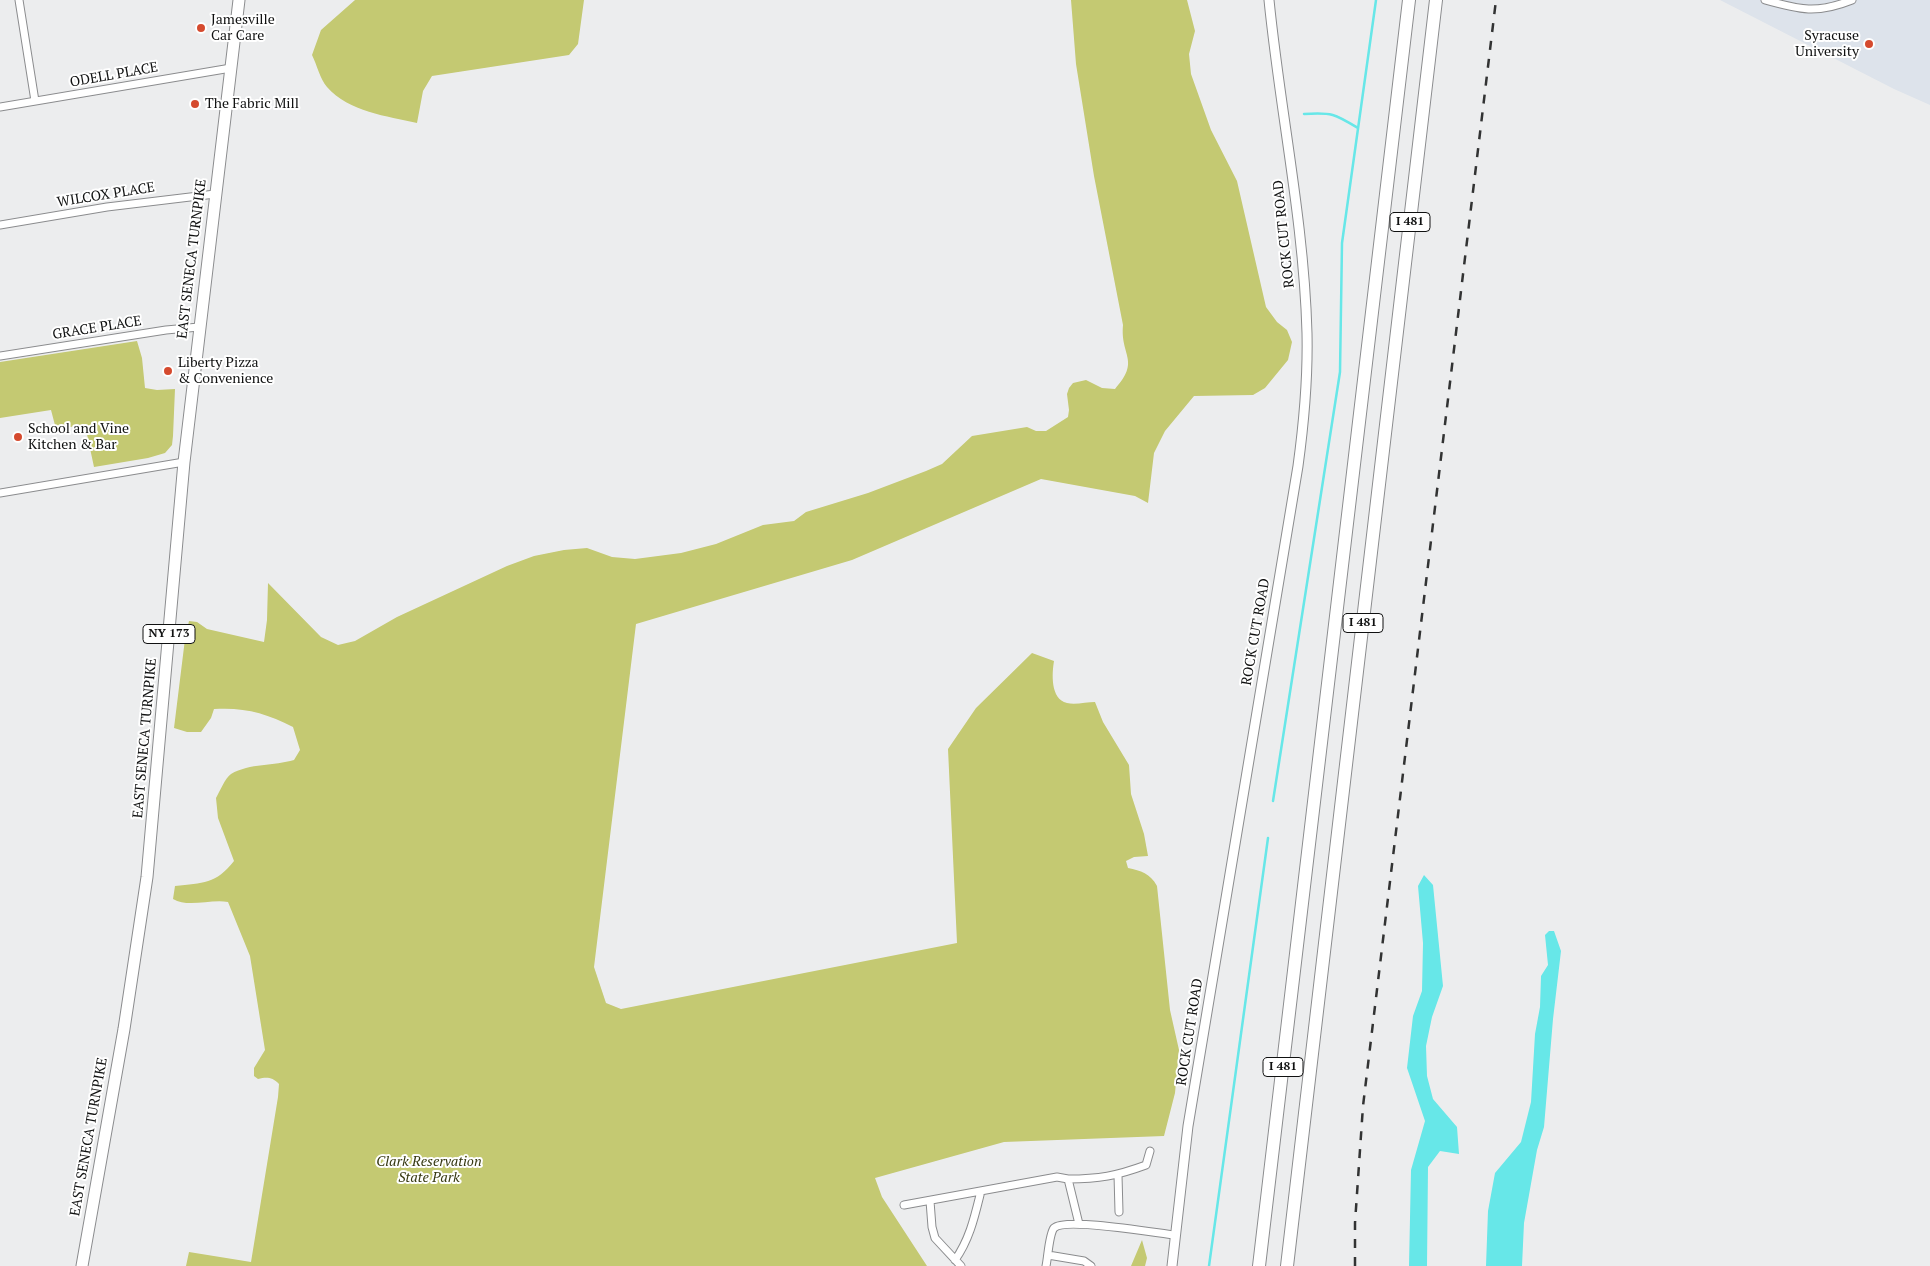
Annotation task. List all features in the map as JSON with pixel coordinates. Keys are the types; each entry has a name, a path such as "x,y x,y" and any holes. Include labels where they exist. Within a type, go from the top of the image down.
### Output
{"highway":[{"name":"I 481","path":"1259,1266 1408,0"},
{"name":"I 481","path":"1287,1266 1436,0"}],"main road":[{"name":"EAST SENECA TURNPIKE","path":"82,1266 124,1029 147,877 184,462 240,0"}],"street":[{"path":"18,0 36,101"},
{"name":"ROCK CUT ROAD","path":"1172,1266 1174,1235 1188,1126 1298,466 1305,412 1307,333 1302,257 1269,0"},
{"path":"1765,0 1803,9 1831,8 1852,0"},
{"name":"ODELL PLACE","path":"0,107 232,68"},
{"name":"WILCOX PLACE","path":"0,225 107,207 215,194"},
{"name":"GRACE PLACE","path":"0,356 166,330 199,327"},
{"path":"0,493 184,462"},
{"path":"904,1205 1057,1177 1095,1179 1118,1176 1146,1165 1150,1151"},
{"path":"1118,1176 1118,1212"},
{"path":"1068,1179 1079,1224"},
{"path":"955,1260 962,1250 973,1224 981,1191"},
{"path":"932,1200 930,1201 930,1210 935,1238 961,1266"},
{"path":"1046,1266 1051,1234 1054,1228 1059,1225 1079,1224 1174,1235"},
{"path":"1048,1255 1084,1261 1091,1266"}],"shaded area":[{"name":"Syracuse University","path":"1720,0 1930,0 1930,105 1894,89"}],"green space":[{"path":"355,0 584,0 578,44 569,55 432,76 423,91 417,123 357,108 336,95 322,80 312,55 321,30"},
{"name":"Clark Reservation State Park","path":"1071,0 1187,0 1195,31 1189,54 1191,74 1211,130 1237,181 1266,307 1277,322 1287,330 1292,342 1288,360 1265,388 1253,395 1194,396 1165,431 1154,453 1148,503 1135,496 1041,479 852,560 636,624 594,967 606,1003 621,1009 957,943 948,749 976,708 1032,653 1054,661 1053,685 1061,701 1074,704 1095,702 1103,722 1129,765 1131,794 1144,834 1148,856 1134,857 1126,861 1128,868 1145,873 1157,886 1170,1010 1179,1050 1175,1093 1164,1136 1004,1142 875,1178 882,1197 927,1266 186,1266 189,1252 251,1262 279,1084 272,1079 258,1079 254,1076 254,1068 265,1050 250,956 228,902 179,902 173,899 175,886 208,881 221,874 234,861 218,818 216,798 229,776 238,770 254,766 294,760 300,750 293,727 273,718 245,710 214,709 211,718 201,732 187,732 174,728 189,621 197,622 207,629 264,642 267,620 268,583 321,637 338,645 355,641 397,617 507,566 534,556 587,548 612,557 635,559 681,553 716,544 763,525 794,521 806,512 868,493 926,471 942,464 972,436 1027,427 1036,431 1046,431 1068,417 1067,394 1073,383 1086,380 1102,388 1115,389 1127,371 1128,358 1094,176 1076,64"},
{"path":"137,341 142,358 145,388 157,390 175,389 172,445 165,453 148,458 94,467 85,425 56,429 51,410 0,418 0,362"},
{"path":"1142,1240 1147,1258 1145,1266 1131,1266"}],"water":[{"path":"1424,875 1433,885 1443,986 1432,1017 1426,1046 1427,1076 1433,1099 1457,1127 1459,1154 1440,1151 1428,1167 1427,1266 1409,1266 1411,1170 1425,1121 1407,1068 1413,1016 1422,991 1423,943 1418,886"},
{"path":"1549,931 1554,931 1561,951 1544,1127 1537,1150 1524,1223 1522,1266 1486,1266 1488,1211 1495,1173 1521,1142 1531,1102 1541,976 1548,965 1545,935"}],"waterway":[{"path":"1273,801 1340,372 1342,243 1376,0"},
{"path":"1304,114 1321,113 1333,115 1358,128"},
{"path":"1209,1266 1268,838"}],"railway":[{"path":"1355,1266 1355,1223 1363,1106 1496,0"}],"place":[{"name":"Jamesville Car Care","path":"201,28"},
{"name":"Syracuse University","path":"1869,44"},
{"name":"The Fabric Mill","path":"195,104"},
{"name":"Liberty Pizza & Convenience","path":"168,371"},
{"name":"School and Vine Kitchen & Bar","path":"18,437"}]}
